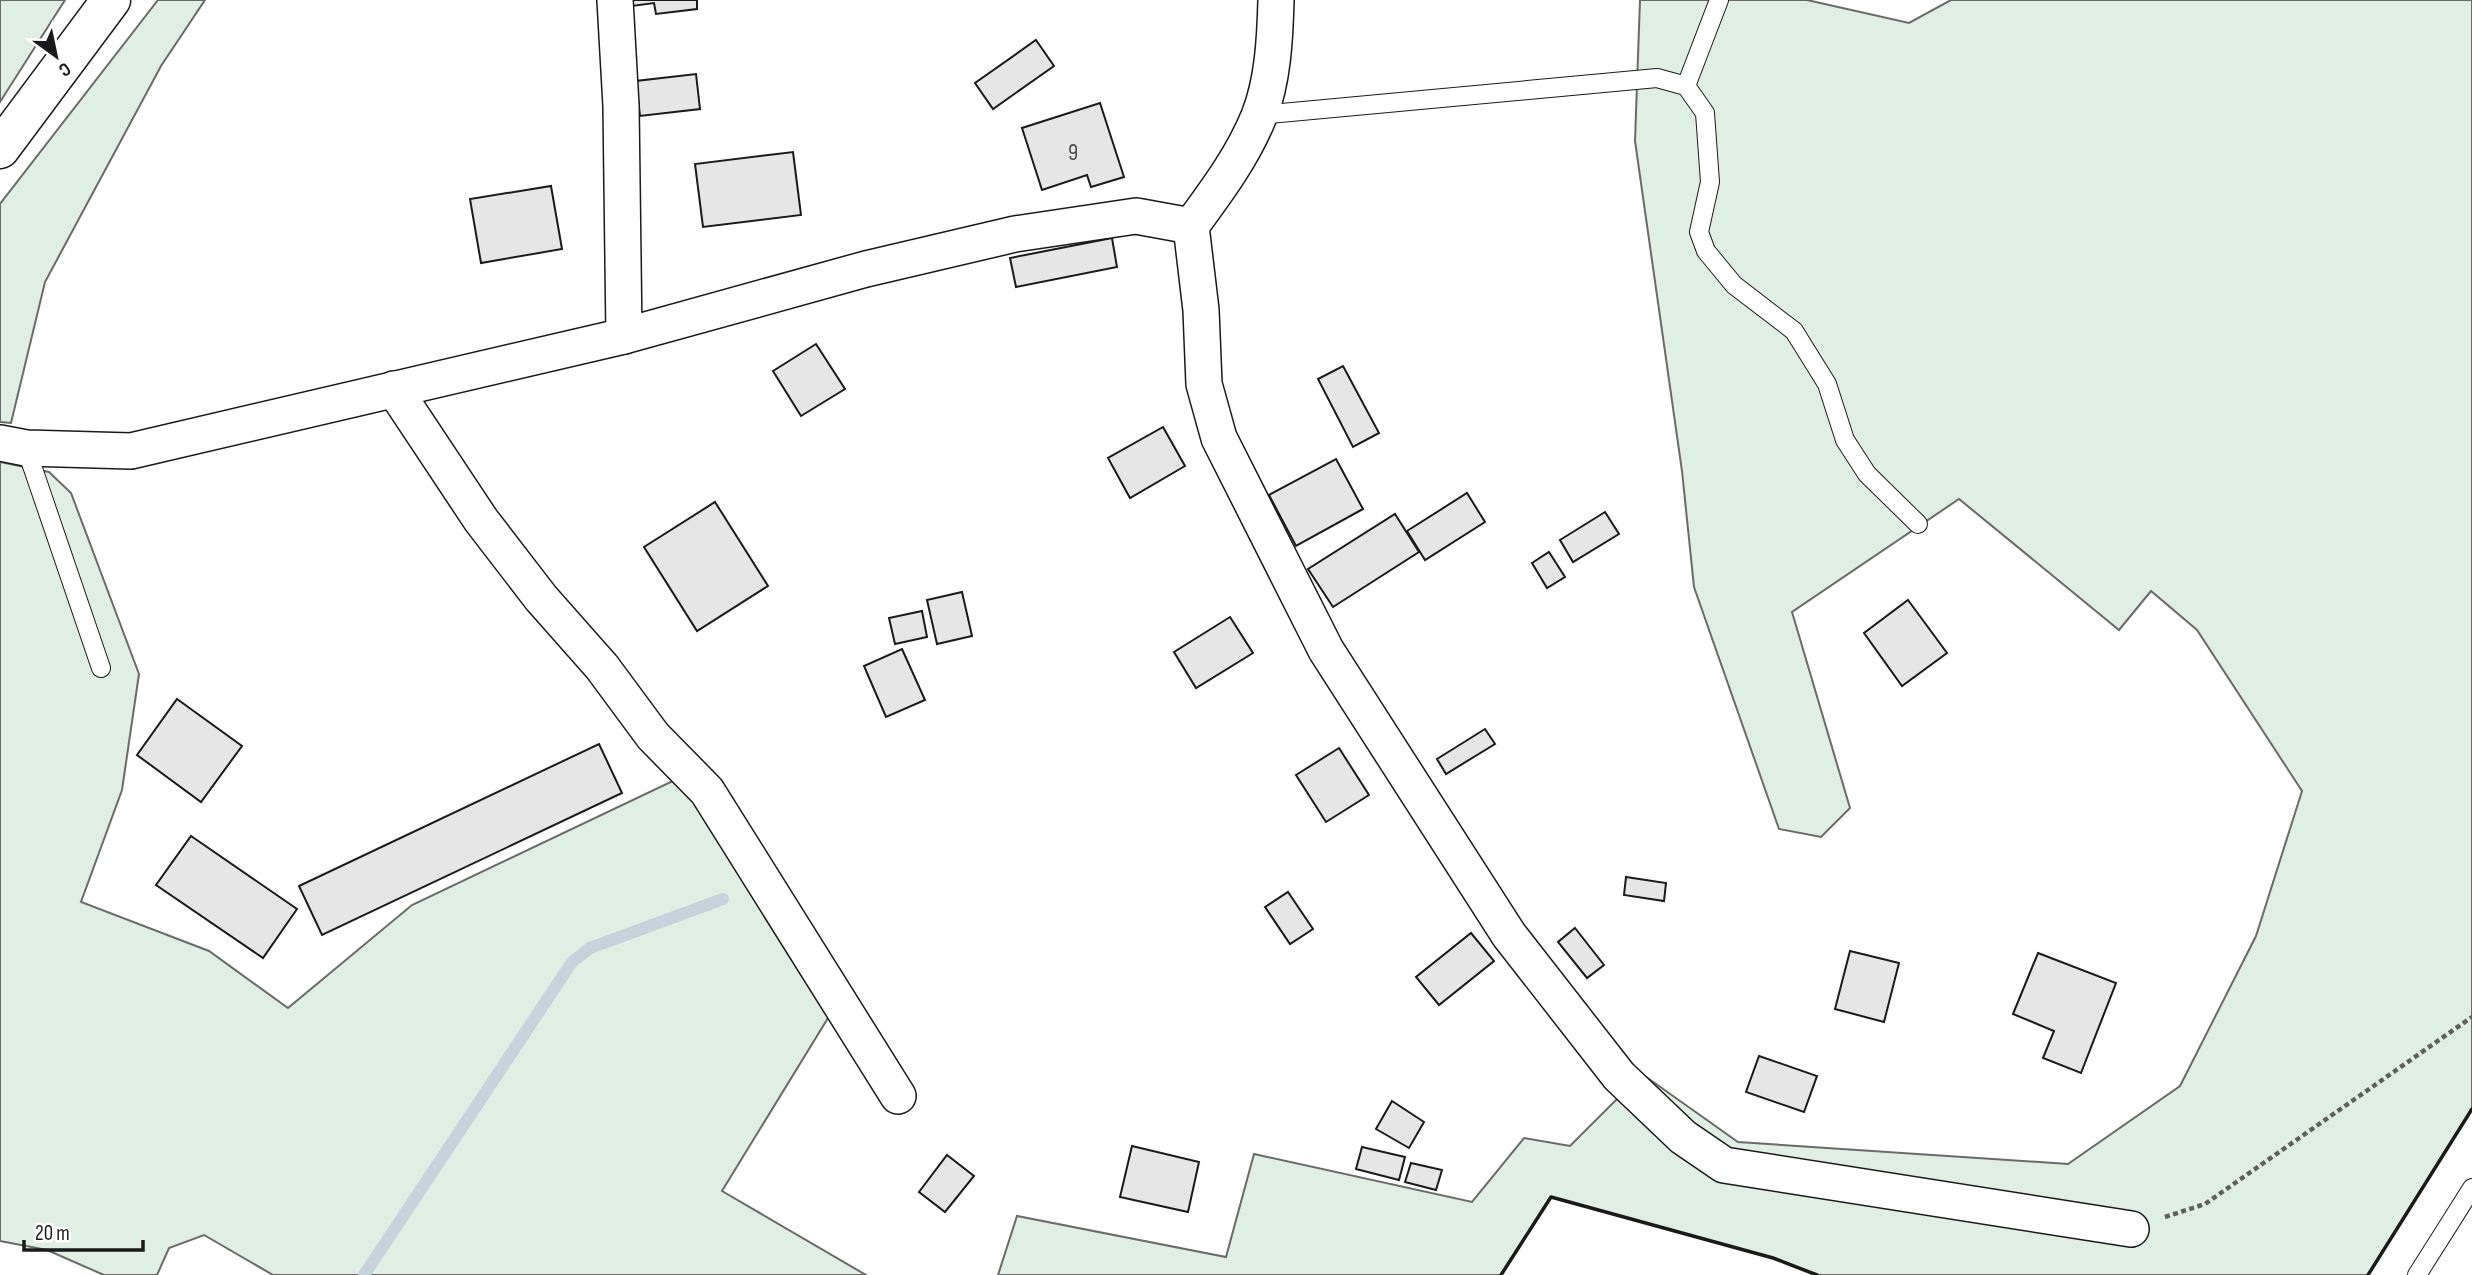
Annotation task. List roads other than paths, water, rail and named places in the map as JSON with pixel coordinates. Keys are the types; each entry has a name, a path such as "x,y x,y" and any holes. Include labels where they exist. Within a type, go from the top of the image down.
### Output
{"main road":[{"path":"0,149 111,0"}],"street":[{"path":"615,0 621,106 624,336"},
{"path":"1276,0 1275,42 1259,116 1228,175 1191,226 1201,310 1204,384 1219,438 1326,650 1509,935 1619,1076 1683,1137 1724,1165 2132,1229"},
{"path":"13,446 131,451 624,336 866,269 1016,234 1136,216 1191,226"},
{"path":"394,390 481,520 541,598 601,667 653,736 707,791 898,1096"}],"lane":[{"path":"1686,86 1719,0"},
{"path":"1259,116 1657,78 1686,86 1705,113 1710,182 1699,232 1706,251 1734,285 1794,331 1827,384 1845,440 1867,474 1918,524"},
{"path":"13,446 101,668"},
{"path":"2417,1275 2472,1188"}],"waterway":[{"path":"364,1275 572,962 590,948 723,899"}]}
